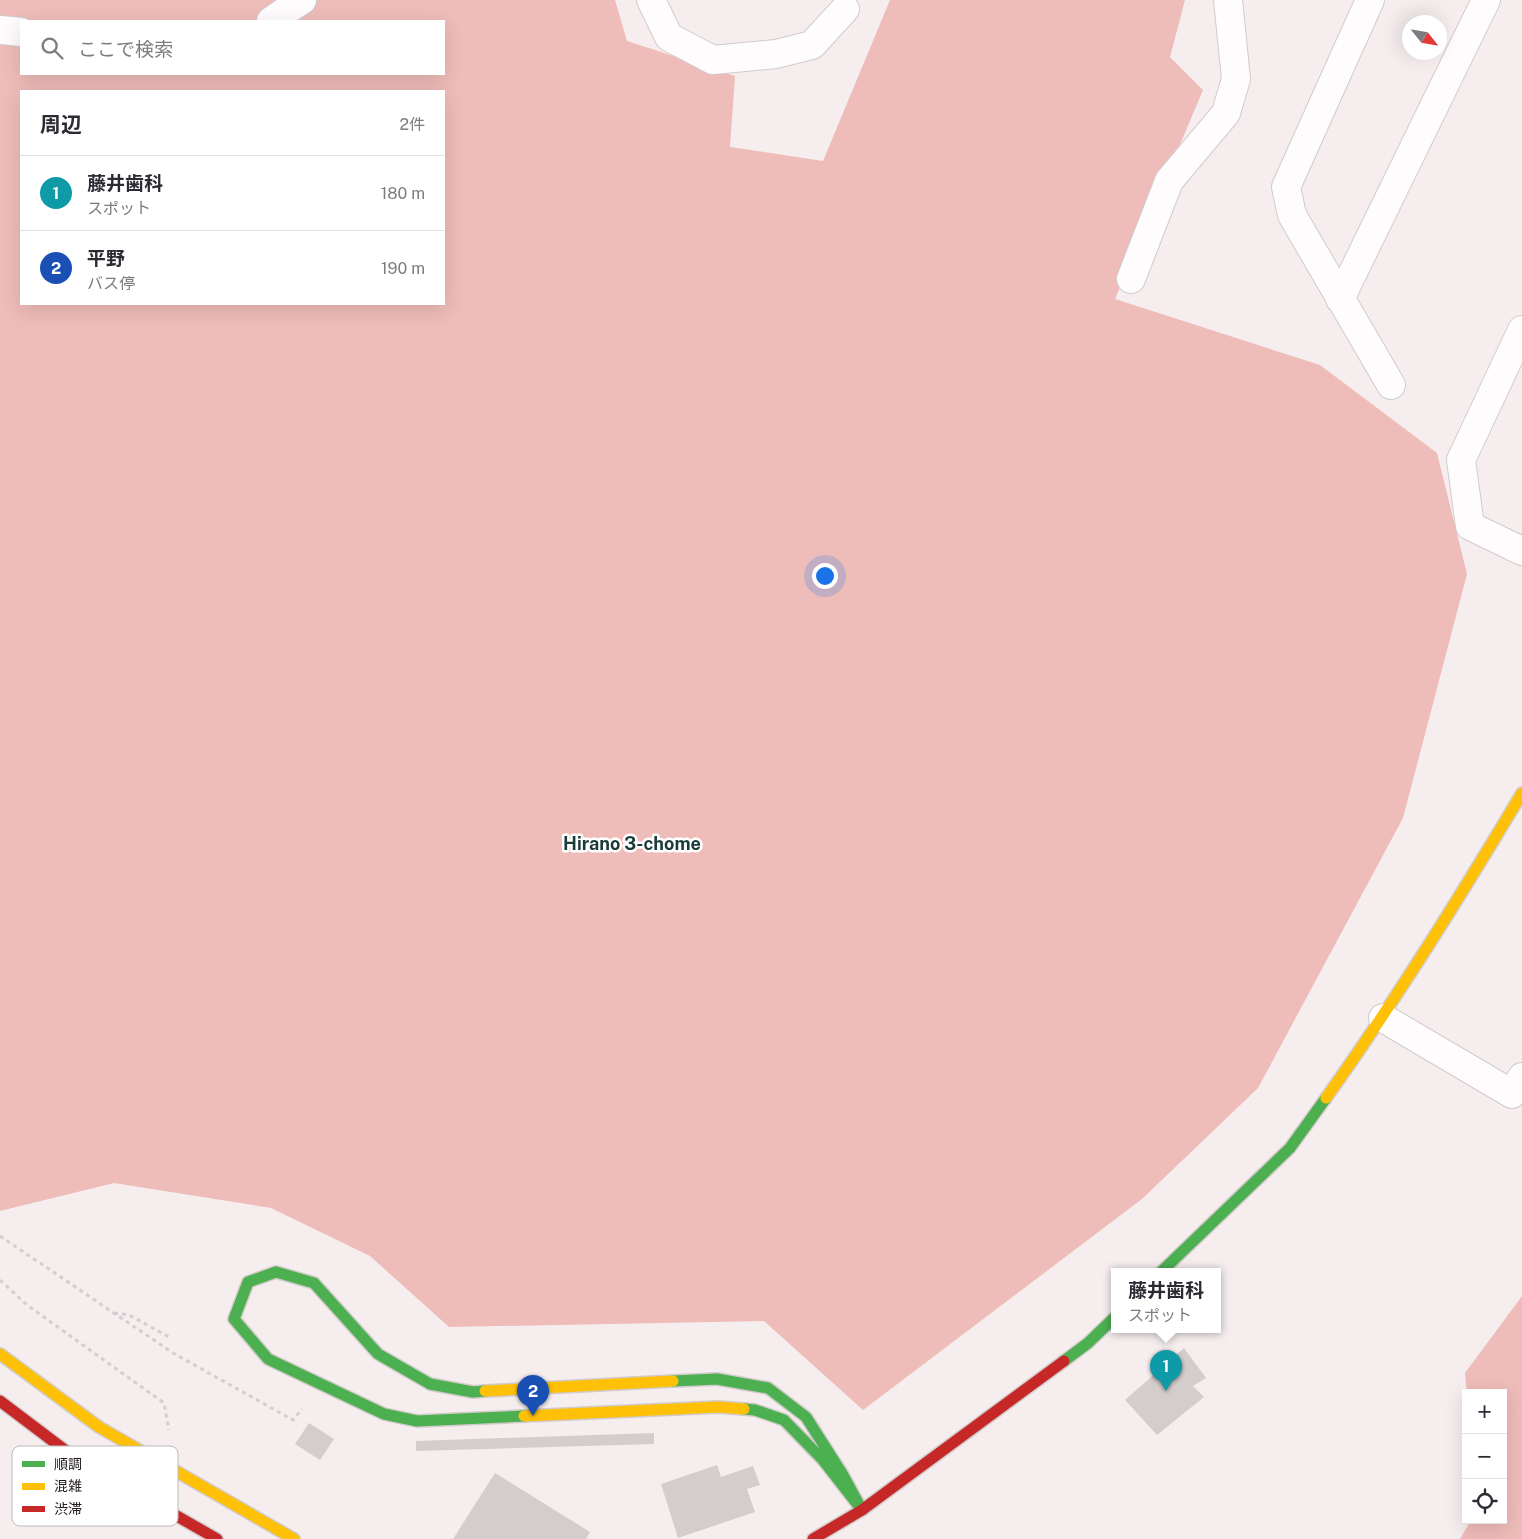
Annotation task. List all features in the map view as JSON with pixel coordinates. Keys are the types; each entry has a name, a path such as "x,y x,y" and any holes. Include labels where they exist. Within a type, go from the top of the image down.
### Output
{"main road":[{"path":"1165,1268 1290,1148 1383,1018 1470,881 1522,793"},
{"path":"276,1272 314,1283 378,1354 430,1384 473,1392 717,1379 768,1388 806,1417 843,1475 862,1510 823,1460 784,1420 756,1410 718,1408 417,1421 384,1414 268,1359 234,1318 248,1282 276,1272"},
{"path":"813,1539 862,1510 1088,1343 1111,1321"},
{"path":"0,1354 99,1427 132,1446"},
{"path":"0,1401 59,1446"},
{"path":"178,1472 294,1539"},
{"path":"178,1517 217,1539"}],"street":[{"path":"272,20 302,0"},
{"path":"651,0 669,36 713,60 776,54 812,44 844,3"},
{"path":"1131,279 1169,181 1226,113 1236,79 1228,0"},
{"path":"1370,0 1286,187 1292,215 1390,385"},
{"path":"1340,299 1486,0"},
{"path":"0,30 20,32"},
{"path":"1522,330 1461,460 1470,526 1522,551"},
{"path":"1383,1018 1512,1094 1522,1077"}],"path":[{"path":"0,1236 173,1353 293,1420 306,1405"},
{"path":"0,1280 27,1305 164,1403 169,1430"},
{"path":"113,1313 129,1315 171,1338"}],"shaded area":[{"path":"0,0 615,0 627,41 735,76 730,147 823,161 890,0 1185,0 1170,57 1203,90 1115,299 1320,365 1437,453 1467,574 1403,818 1258,1088 1142,1199 863,1410 764,1321 449,1327 370,1256 271,1208 114,1183 0,1211"},
{"path":"1522,1296 1522,1539 1460,1539 1469,1524 1507,1524 1507,1389 1467,1389 1465,1373"}],"building":[{"path":"1184,1348 1206,1378 1193,1386 1204,1397 1157,1435 1125,1400"},
{"path":"309,1423 334,1439 320,1460 295,1444"},
{"path":"654,1433 654,1444 416,1451 416,1441"},
{"path":"717,1465 721,1477 753,1466 760,1485 747,1489 755,1512 678,1538 661,1484"},
{"path":"495,1473 590,1532 586,1539 453,1539"}],"traffic: fast":[{"path":"1165,1268 1290,1148 1326,1098"},
{"path":"276,1272 314,1283 378,1354 430,1384 473,1392 485,1391"},
{"path":"276,1272 248,1282 234,1319 268,1359 384,1414 417,1421 524,1416"},
{"path":"1064,1361 1088,1343 1111,1321"},
{"path":"673,1381 717,1379 768,1388 806,1417 843,1475 862,1510 823,1460 784,1420 755,1410 744,1409"}],"traffic: slow":[{"path":"1326,1098 1427,948 1522,793"},
{"path":"0,1354 99,1427 132,1446"},
{"path":"485,1391 673,1381"},
{"path":"524,1416 718,1407 744,1409"},
{"path":"178,1472 294,1539"}],"traffic: jam":[{"path":"813,1539 862,1510 1064,1361"},
{"path":"0,1401 59,1446"},
{"path":"178,1517 217,1539"}],"place":[{"name":"藤井歯科","path":"1166,1391"},
{"name":"平野","path":"533,1416"}],"district":[{"name":"Hirano 3-chome","path":"632,843"}]}
